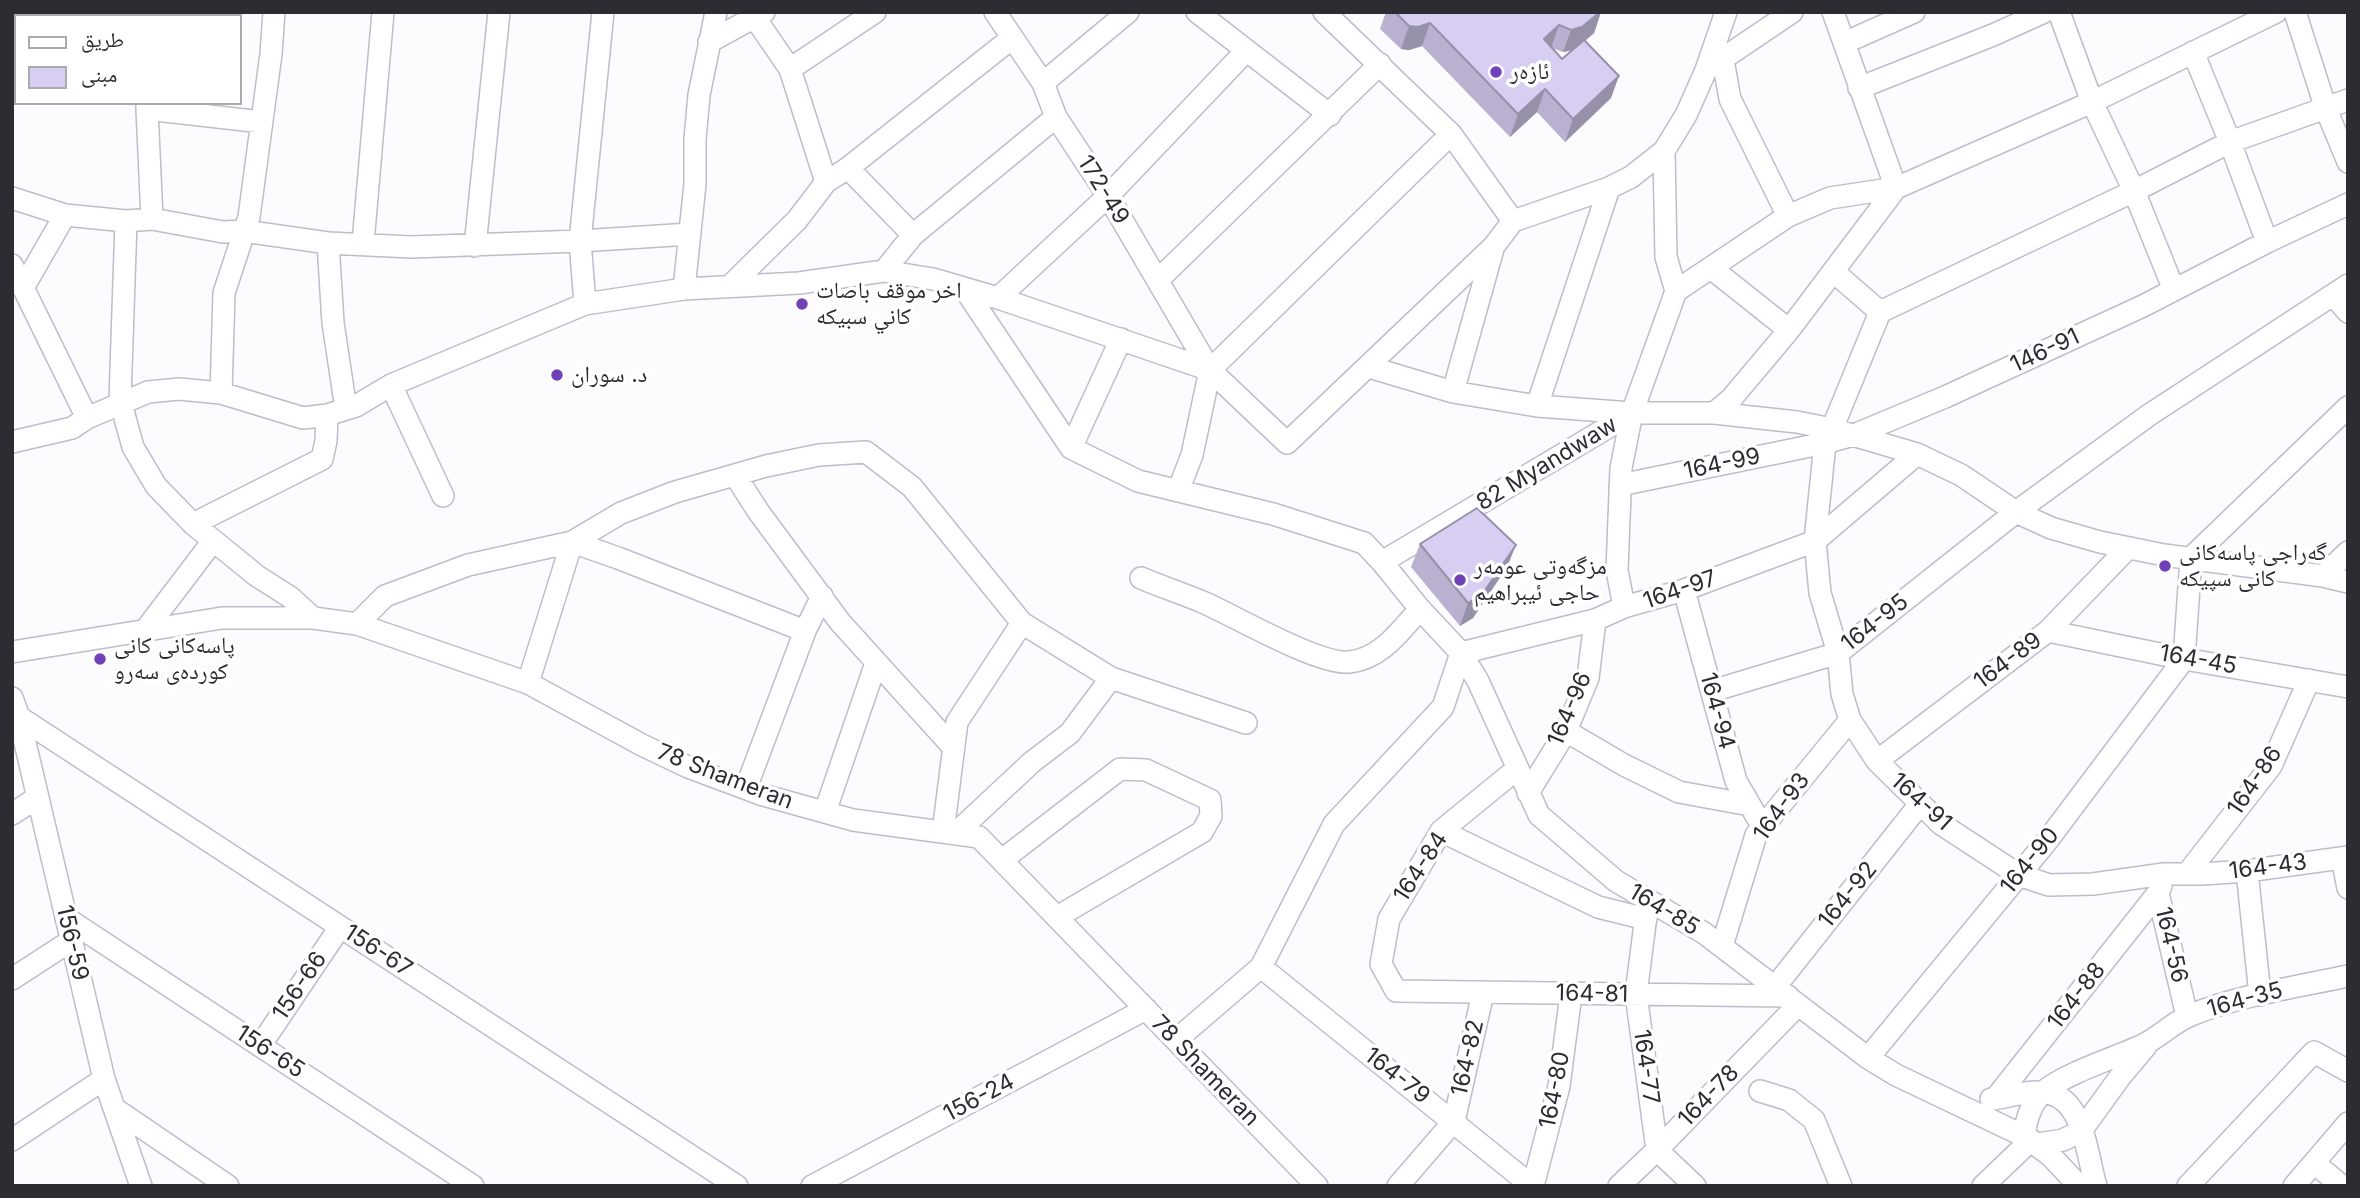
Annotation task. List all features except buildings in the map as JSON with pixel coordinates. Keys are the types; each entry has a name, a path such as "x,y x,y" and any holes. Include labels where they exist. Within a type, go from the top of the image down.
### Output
{"street":[{"path":"221,393 224,293 250,206 274,12"},
{"path":"363,243 383,12"},
{"path":"475,246 499,12"},
{"path":"585,304 580,241 603,12"},
{"path":"684,289 699,95 716,12"},
{"path":"790,69 875,12"},
{"name":"172-49","path":"995,12 1043,83 1056,117 1108,196 1210,370"},
{"path":"1043,83 1128,12"},
{"path":"1197,12 1330,115"},
{"path":"1325,12 1451,134 1513,221"},
{"path":"12,442 72,428 87,418 148,392 179,389 221,393 303,418 336,412 356,406 391,385 585,304 684,289 799,283 884,271 933,279 998,298 1210,370 1287,443 1494,246 1513,221 1609,188 1631,177 1664,151 1714,65 1726,12"},
{"path":"1714,65 1792,12"},
{"path":"1833,12 1896,187"},
{"path":"1844,43 1914,12"},
{"path":"1859,88 1993,36 2044,12"},
{"path":"2059,12 2092,102 2134,191 2174,290"},
{"path":"1676,291 1788,216 1830,198 1896,187 2092,102 2276,12"},
{"path":"2295,12 2326,109 2348,162"},
{"path":"709,42 759,15 790,69 826,182"},
{"path":"730,286 797,220 826,182 848,168 1012,38"},
{"path":"998,298 1108,196 1246,51"},
{"path":"2193,52 2267,242"},
{"path":"1158,280 1380,64"},
{"path":"1714,65 1788,216"},
{"path":"1815,541 1829,436 1880,312 2134,191 2230,142 2348,100"},
{"path":"152,219 147,106 262,122"},
{"path":"884,271 913,235 1056,117"},
{"path":"1178,491 1192,456 1210,370 1451,134"},
{"path":"1624,607 1616,570 1621,468 1632,413 1676,291 1666,257 1664,151"},
{"path":"848,168 913,235"},
{"path":"1714,413 1731,399 1789,330 1896,187"},
{"path":"1537,406 1609,188"},
{"path":"12,198 65,215 126,221 152,219 223,232 244,231 328,243 411,247 475,246 690,234"},
{"name":"146-91","path":"1829,436 1854,435 1945,397 2174,290 2348,204"},
{"path":"23,288 65,215"},
{"path":"126,221 120,400 133,447 156,486 193,524 257,576 290,597 313,618"},
{"path":"193,524 322,458 336,412 328,243"},
{"path":"1453,392 1494,246"},
{"path":"12,265 87,418"},
{"path":"1711,268 1789,330"},
{"path":"1834,272 1880,312"},
{"path":"964,288 1070,448 1138,481 1273,514 1364,543 1461,653 1443,707 1334,824 1261,967 1176,1040"},
{"path":"2340,290 2348,312"},
{"name":"164-95","path":"1712,691 1838,653 2016,512 2149,415 2340,290"},
{"path":"1070,448 1121,339"},
{"path":"1369,367 1453,392 1537,406 1632,413"},
{"path":"391,385 443,496"},
{"path":"2184,659 2191,558 2348,407"},
{"name":"82 Myandwaw","path":"1382,562 1632,413 1714,413 1797,422 1829,436"},
{"path":"1854,435 1917,454 1961,475 2016,512 2051,528 2127,548 2323,576 2348,582"},
{"name":"164-99","path":"1620,485 1829,436"},
{"path":"357,624 385,596 468,565 572,542 621,513 675,492 819,455 866,452 912,487 1022,623 1111,678 1245,723"},
{"name":"164-97","path":"1461,653 1595,620 1624,607 1684,590 1815,541 1917,454"},
{"path":"735,475 758,511 840,622 953,747"},
{"path":"143,633 213,541"},
{"name":"164-91","path":"1815,541 1821,593 1838,653 1842,694 1850,720 1877,761 1941,824 2019,875 2049,885 2161,883 2187,874"},
{"path":"572,542 805,631"},
{"path":"528,683 572,542"},
{"name":"164-89","path":"1877,761 2049,631 2127,548"},
{"path":"2323,576 2348,552"},
{"path":"1140,578 1201,601 1294,646 1329,659 1349,662 1382,650 1420,609"},
{"name":"164-94","path":"1684,590 1736,781 1762,826"},
{"path":"746,788 805,631 822,596"},
{"name":"78 Shameran","path":"12,652 143,633 222,618 313,618 357,624 528,683 642,745 746,788 853,820 979,836 1317,1186"},
{"name":"164-96","path":"1528,793 1566,731 1588,678 1595,620"},
{"path":"949,833 953,747 957,722 1022,623"},
{"name":"164-45","path":"2049,631 2184,659 2348,687"},
{"name":"164-85","path":"1461,653 1478,681 1539,815 1647,909 1704,933 1868,1058 1896,1075 2031,1140 2079,1186"},
{"name":"164-90","path":"1868,1058 2019,875 2184,659"},
{"path":"825,812 876,663"},
{"path":"949,833 1070,733 1111,678"},
{"name":"164-86","path":"2187,874 2271,766 2309,680"},
{"name":"156-59","path":"15,707 104,1079 141,1186"},
{"name":"156-67","path":"15,707 340,927 737,1186"},
{"name":"164-93","path":"1722,946 1756,835 1850,720"},
{"name":"164-93","path":"1566,731 1624,765 1679,792 1750,805"},
{"path":"1002,860 1120,769 1146,770 1210,800 1211,816 1202,832 1057,917"},
{"name":"164-84","path":"1396,992 1381,964 1389,919 1441,831 1517,769"},
{"path":"12,814 38,797"},
{"name":"164-92","path":"1787,996 1920,804"},
{"path":"1441,831 1598,907 1647,909"},
{"path":"2345,857 2348,888"},
{"name":"164-43","path":"2187,874 2247,871 2345,857"},
{"path":"2247,871 2260,995"},
{"name":"164-56","path":"2161,883 2187,1016"},
{"name":"164-88","path":"1995,1099 2161,883"},
{"name":"164-77","path":"1647,909 1636,994 1657,1150"},
{"name":"156-65","path":"66,918 473,1186"},
{"name":"156-66","path":"260,1045 340,927"},
{"path":"12,979 72,940"},
{"name":"164-79","path":"1261,967 1533,1186"},
{"name":"164-35","path":"2044,1092 2074,1075 2149,1042 2187,1016 2260,995 2348,976"},
{"name":"164-81","path":"1396,992 1787,996"},
{"name":"164-82","path":"1398,1186 1454,1121 1483,992"},
{"name":"164-80","path":"1533,1186 1559,1086 1571,993"},
{"name":"164-78","path":"1619,1186 1657,1150 1787,996"},
{"name":"156-24","path":"813,1186 1146,1009"},
{"name":"164-35","path":"2081,1131 2149,1042"},
{"path":"2188,1186 2314,1052 2348,1071"},
{"path":"12,1140 104,1079"},
{"path":"1760,1091 1789,1100 1814,1120 1841,1186"},
{"path":"2031,1140 2028,1116 2044,1092 2053,1094 2068,1104 2077,1118 2095,1186"},
{"name":"164-85","path":"1943,1097 1995,1099 2044,1092"},
{"path":"115,1109 228,1186"},
{"path":"2294,1186 2348,1123"},
{"path":"1983,1186 2031,1140 2063,1140 2081,1131"},
{"path":"1657,1150 1695,1186"},
{"path":"2314,1163 2342,1186"}],"place":[{"name":"ئازەر","path":"1496,72"},
{"name":"اخر موقف باصات كاني سبيكه","path":"802,304"},
{"name":"د. سوران","path":"557,375"},
{"name":"گەراجی پاسەکانی کانی سپیکە","path":"2165,566"},
{"name":"مزگەوتی عومەر حاجی ئیبراهیم","path":"1460,580"},
{"name":"پاسەکانی کانی کوردەی سەرو","path":"100,659"}]}
